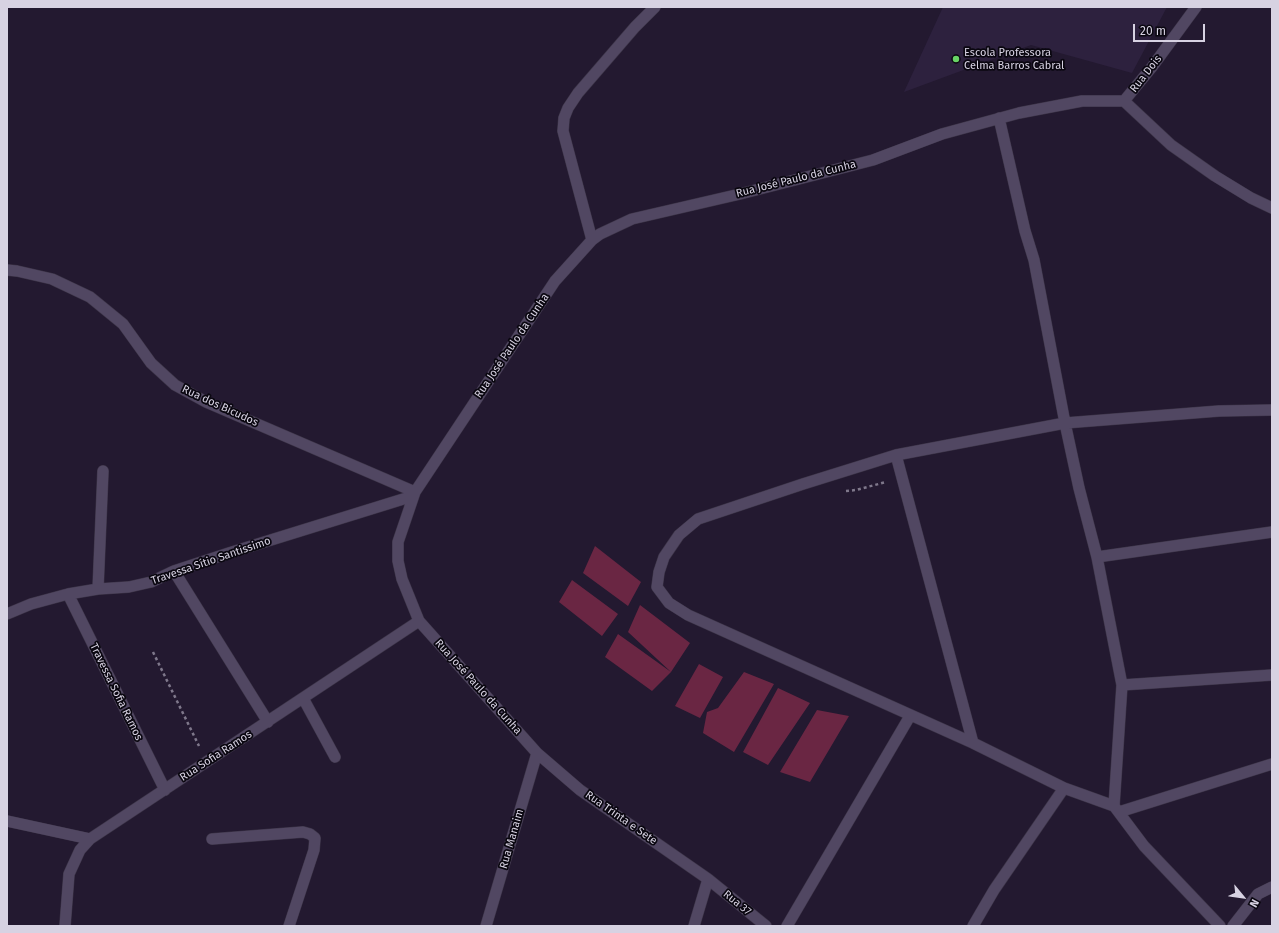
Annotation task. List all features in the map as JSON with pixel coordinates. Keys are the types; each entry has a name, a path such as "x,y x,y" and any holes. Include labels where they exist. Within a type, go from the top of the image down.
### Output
{"street":[{"path":"592,240 563,131 564,118 568,108 578,93 635,27 655,7"},
{"name":"Rua Dois","path":"1124,101 1152,67 1196,7"},
{"name":"Rua José Paulo da Cunha","path":"537,753 418,621 402,579 398,561 398,542 414,494 555,281 592,240 600,234 632,219 740,194 873,160 942,134 1018,113 1082,101 1124,101"},
{"path":"1124,101 1171,145 1215,176 1272,208"},
{"path":"999,118 1025,231 1034,260 1065,423 1079,488 1097,557 1122,685 1117,809"},
{"name":"Rua dos Bicudos","path":"7,270 52,279 90,297 123,324 151,363 176,385 206,402 414,494"},
{"path":"1220,926 1144,846 1117,809 1064,788 973,743 688,615 669,603 657,587 659,572 664,557 679,535 698,519 896,455 1065,423 1219,411 1272,410"},
{"path":"896,455 973,743"},
{"path":"98,589 103,471"},
{"name":"Travessa Sítio Santissimo","path":"7,614 31,604 68,594 98,589 129,587 151,582 174,571 414,494"},
{"path":"1097,557 1272,532"},
{"path":"174,571 268,722"},
{"name":"Travessa Sofia Ramos","path":"68,594 165,790"},
{"name":"Rua Sofia Ramos","path":"65,926 69,874 80,850 90,840 206,761 268,722 418,621"},
{"path":"1122,685 1272,674"},
{"path":"303,698 335,757"},
{"path":"787,926 910,716"},
{"name":"Rua Trinta e Sete","path":"537,753 580,790 708,879"},
{"name":"Rua Manaim","path":"486,926 537,753"},
{"path":"1117,809 1272,764"},
{"path":"973,926 994,890 1064,788"},
{"path":"7,821 90,840"},
{"path":"212,839 303,832 310,834 315,838 314,850 289,926"},
{"path":"694,926 708,879"},
{"name":"Rua 37","path":"708,879 766,926"},
{"path":"1233,926 1258,894 1272,887"}],"path":[{"path":"153,652 206,761"}],"shaded area":[{"name":"Escola Professora Celma Barros Cabral","path":"943,7 1167,7 1132,73 1031,45 904,92"}],"building":[{"path":"595,546 641,582 628,606 583,573"},
{"path":"572,580 618,614 602,636 559,602"},
{"path":"640,605 690,643 671,672 628,632"},
{"path":"618,634 671,672 652,691 605,657"},
{"path":"699,664 723,677 700,718 675,706"},
{"path":"744,672 774,684 734,752 703,733 707,712 718,708"},
{"path":"778,688 810,703 768,765 743,752"},
{"path":"817,710 849,716 810,782 780,772"}],"place":[{"name":"Escola Professora Celma Barros Cabral","path":"956,59"}]}
